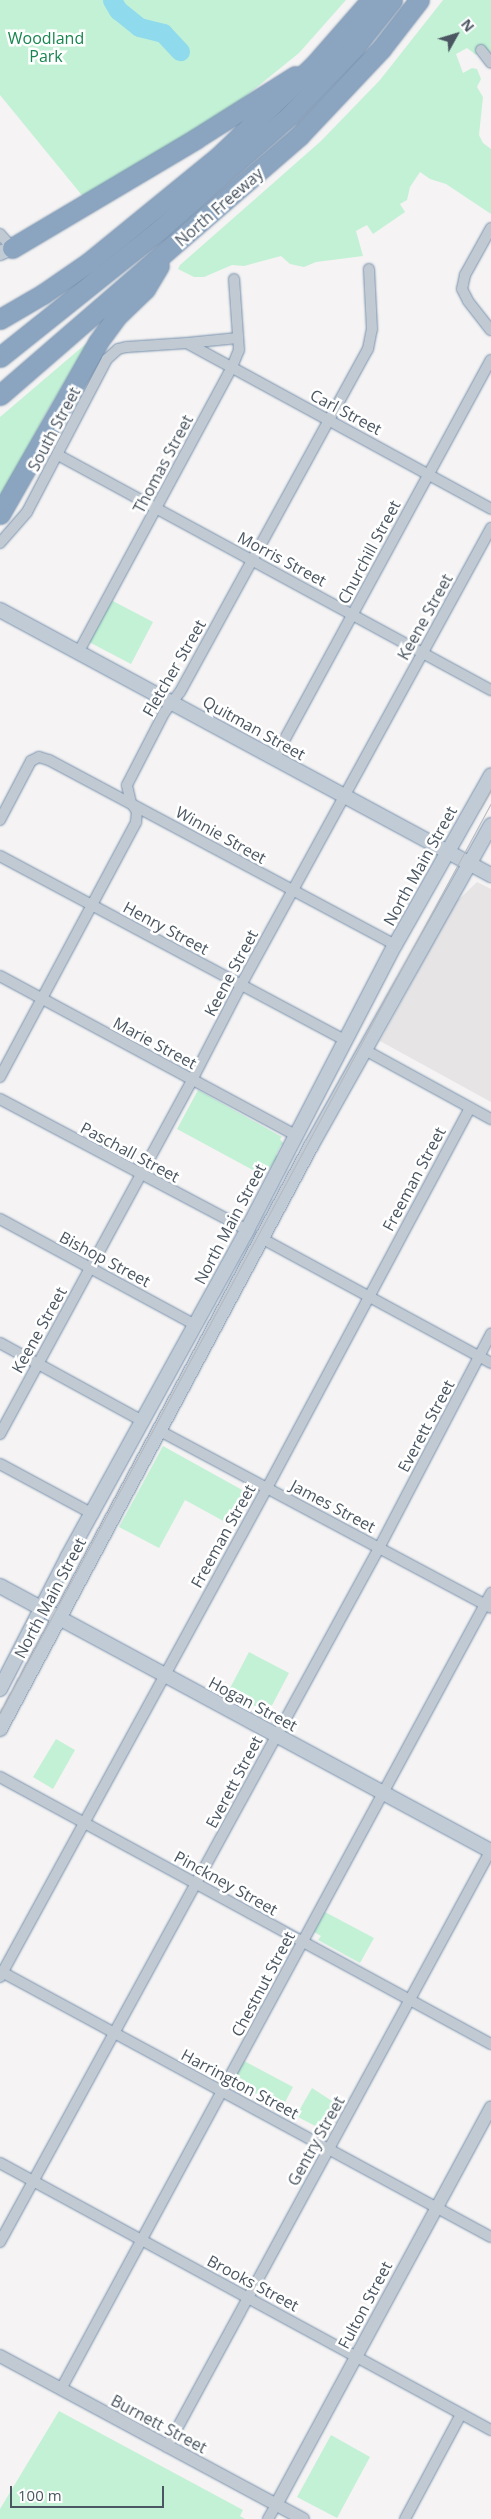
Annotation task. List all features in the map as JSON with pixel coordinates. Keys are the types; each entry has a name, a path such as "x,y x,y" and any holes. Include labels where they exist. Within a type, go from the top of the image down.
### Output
{"highway":[{"path":"0,319 66,279 152,213 261,118 315,64 371,0"},
{"name":"North Freeway","path":"134,250 290,115 353,49 392,0"},
{"name":"North Freeway","path":"0,395 271,161 319,116 382,48 419,0"},
{"path":"4,245 197,138 260,96 315,64"},
{"path":"0,514 98,342 117,316 145,289 170,249"},
{"path":"0,341 77,292 134,250"},
{"path":"0,357 134,250"}],"main road":[{"name":"Quitman Street","path":"0,610 78,654 491,875"},
{"name":"North Main Street","path":"0,1689 41,1608 144,1422 297,1136 395,945 491,775"},
{"name":"North Main Street","path":"0,1729 261,1238 491,825"},
{"name":"Hogan Street","path":"0,1586 163,1676 491,1850"}],"street":[{"path":"481,50 491,63"},
{"path":"491,228 463,278 464,295 491,330"},
{"name":"Fletcher Street","path":"0,1077 136,822 137,811 131,803 128,785 372,338 370,270"},
{"name":"Thomas Street","path":"78,654 232,367 239,350 234,279"},
{"name":"Carl Street","path":"145,346 187,344 238,338"},
{"name":"Carl Street","path":"187,344 491,508"},
{"name":"South Street","path":"0,543 27,512 112,354 127,347 145,346"},
{"name":"Churchill Street","path":"274,759 491,360"},
{"name":"Morris Street","path":"58,455 156,510 354,614 422,654 491,690"},
{"name":"Keene Street","path":"0,1434 192,1080 241,984 491,528"},
{"name":"Winnie Street","path":"0,820 32,761 39,757 49,760 395,945"},
{"name":"Henry Street","path":"0,856 346,1041"},
{"name":"Marie Street","path":"0,976 297,1136"},
{"path":"364,1050 491,1119"},
{"name":"Paschall Street","path":"0,1099 247,1230"},
{"name":"Freeman Street","path":"1,1973 267,1488 470,1108"},
{"name":"Bishop Street","path":"0,1219 195,1325"},
{"path":"261,1238 491,1363"},
{"name":"Everett Street","path":"0,2242 379,1548 491,1334"},
{"path":"0,1343 144,1422"},
{"name":"James Street","path":"160,1430 488,1606"},
{"path":"0,1464 93,1514"},
{"name":"Chestnut Street","path":"61,2389 383,1793 488,1606 491,1592"},
{"name":"Pinckney Street","path":"0,1777 491,2044"},
{"name":"Gentry Street","path":"167,2447 247,2296 491,1850"},
{"name":"Harrington Street","path":"1,1973 491,2237"},
{"name":"Fulton Street","path":"268,2519 491,2107"},
{"name":"Brooks Street","path":"0,2163 491,2430"},
{"name":"Burnett Street","path":"0,2356 303,2519"},
{"path":"405,2519 461,2414"}],"shaded area":[{"path":"477,882 491,889 491,1102 380,1041 456,902"}],"green space":[{"name":"Woodland Park","path":"0,0 346,0 299,53 225,113 85,199 0,95"},
{"path":"443,0 491,0 491,53 481,48 476,55 467,48 456,54 463,73 472,68 477,69 481,79 477,87 483,97 479,135 483,143 491,149 491,214 446,184 430,179 420,172 410,187 407,200 400,204 405,212 373,234 367,225 356,231 363,256 316,262 304,267 290,264 281,256 244,266 232,265 204,277 194,277 178,269 180,265 321,141 380,80"},
{"path":"88,342 45,415 0,500 0,417"},
{"path":"111,600 153,622 131,664 89,642"},
{"path":"198,1090 282,1137 280,1139 284,1144 281,1145 276,1155 278,1156 264,1176 177,1129"},
{"path":"163,1446 244,1491 227,1523 185,1500 159,1548 119,1527"},
{"path":"249,1652 289,1673 268,1713 228,1692"},
{"path":"56,1739 75,1750 53,1789 33,1777"},
{"path":"325,1912 374,1938 360,1963 318,1940 321,1936 314,1932"},
{"path":"244,2061 293,2087 282,2108 233,2081"},
{"path":"312,2088 338,2105 325,2131 296,2116"},
{"path":"59,2411 243,2510 240,2516 245,2519 0,2519 0,2509"},
{"path":"331,2435 370,2457 337,2518 297,2497"}],"waterway":[{"path":"112,0 118,10 139,27 163,33 180,51"}],"tram line":[{"path":"480,809 491,790"},
{"path":"0,1713 491,803"}]}
